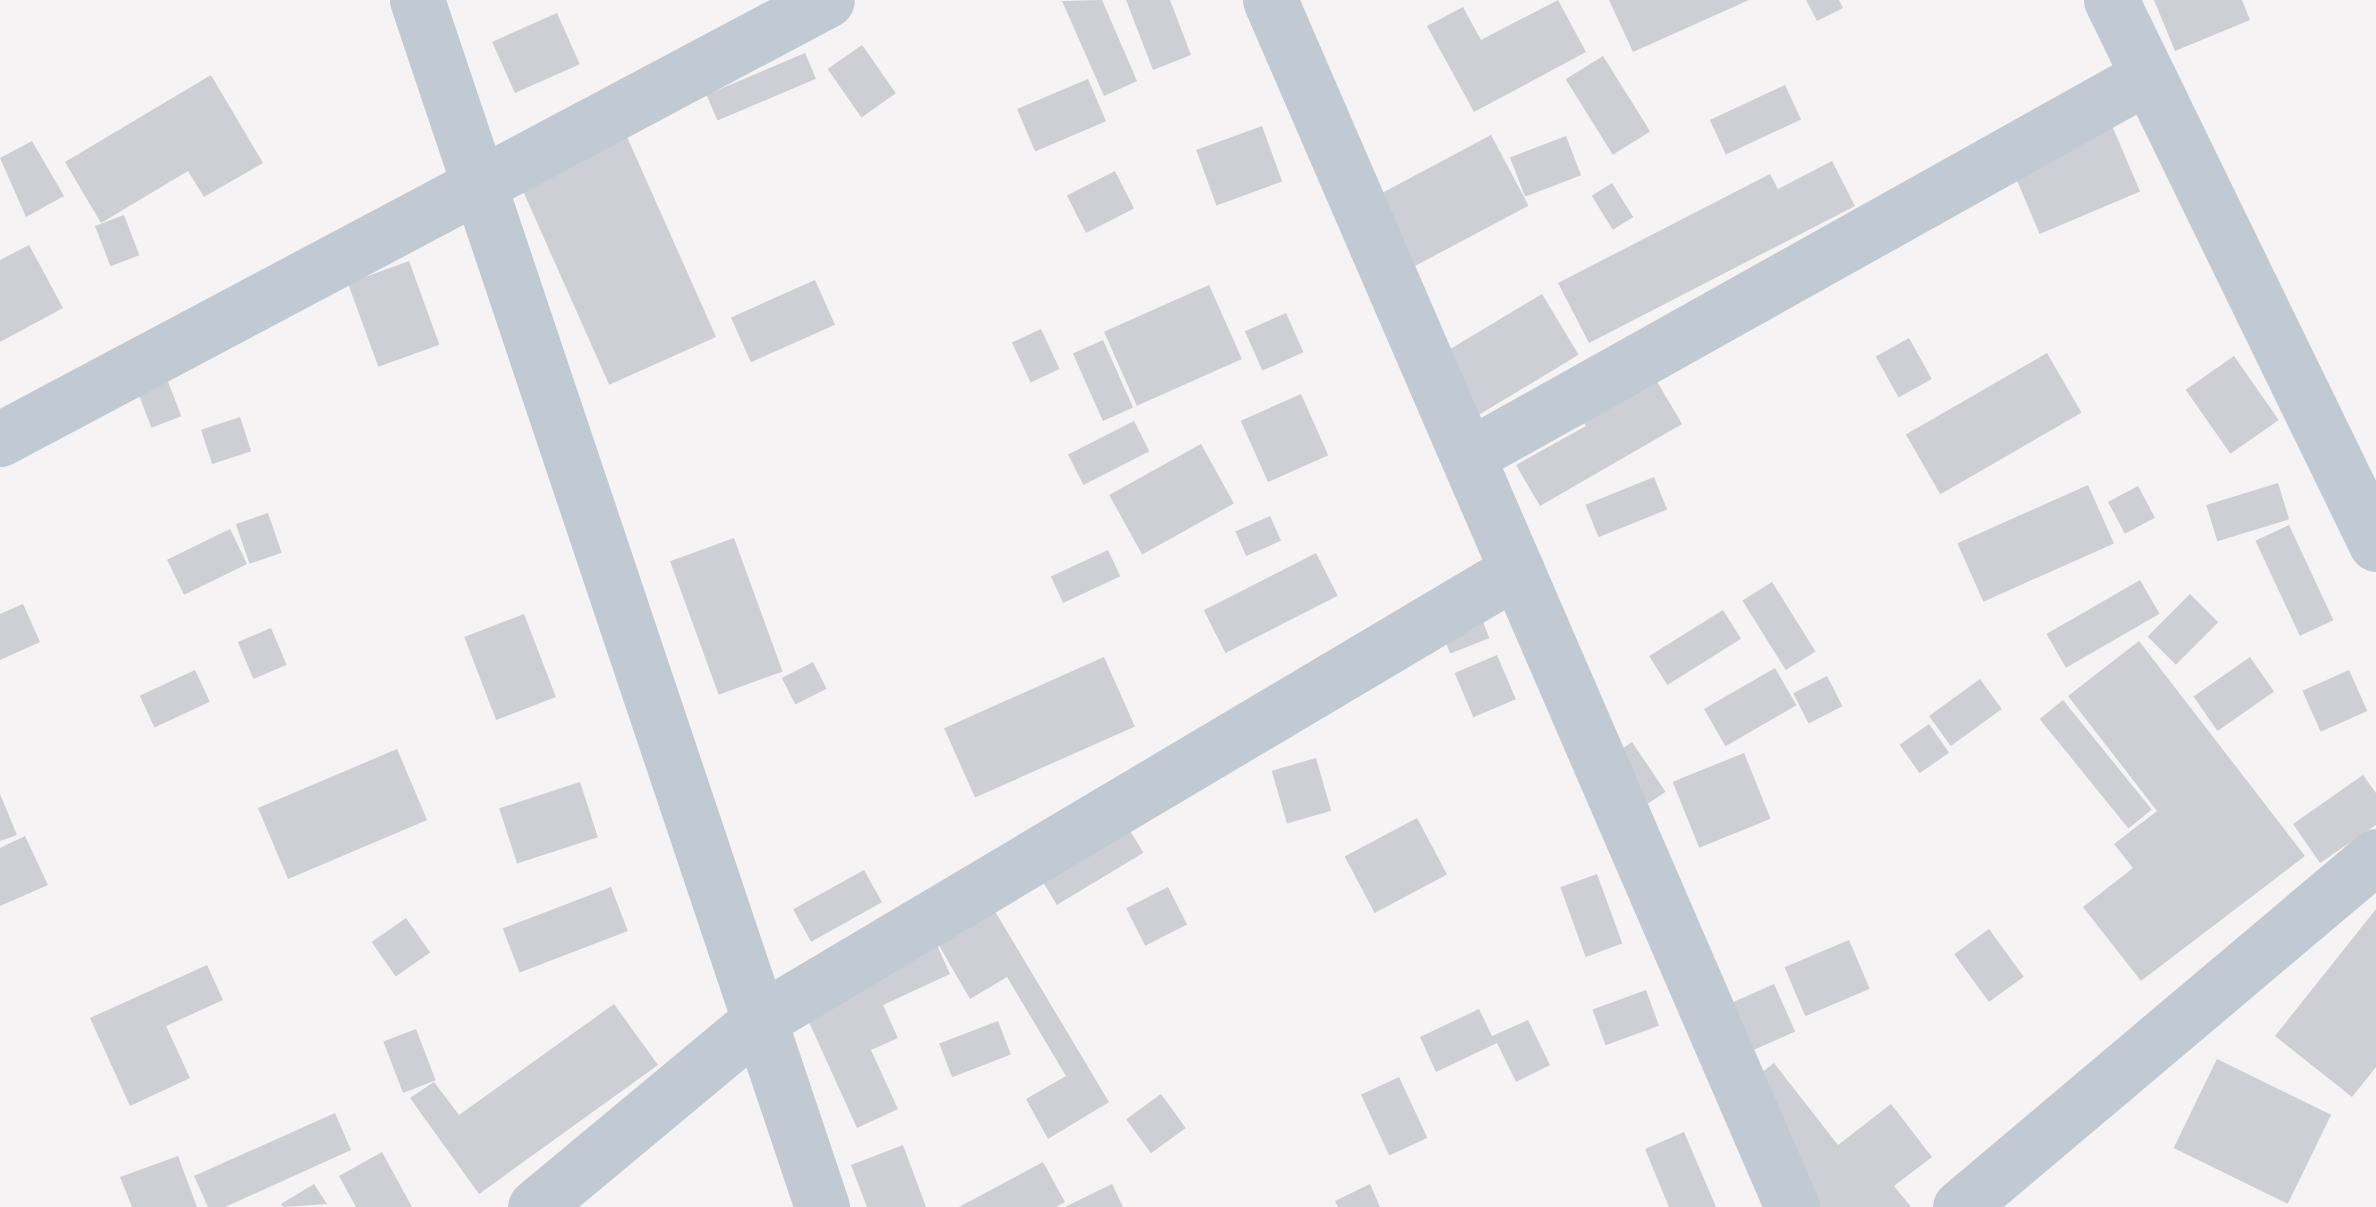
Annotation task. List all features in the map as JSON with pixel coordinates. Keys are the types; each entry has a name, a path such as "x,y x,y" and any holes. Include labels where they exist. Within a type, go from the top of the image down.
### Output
{"street":[{"path":"416,0 484,186 822,1207"},
{"path":"0,438 484,186 827,0"},
{"path":"1270,0 1792,1207"},
{"path":"2111,0 2376,544"},
{"path":"1468,456 2148,76"},
{"path":"535,1207 761,1019 1517,570"},
{"path":"1960,1207 2376,856"}],"building":[{"path":"1102,0 1137,81 1104,96 1062,1"},
{"path":"1126,0 1170,0 1191,55 1153,70"},
{"path":"1558,0 1586,52 1474,112 1427,26 1463,7 1481,40"},
{"path":"1609,0 1749,0 1633,52"},
{"path":"1806,0 1839,0 1843,8 1817,21"},
{"path":"2154,0 2242,0 2250,20 2175,51"},
{"path":"557,13 580,64 515,93 492,42"},
{"path":"862,45 896,93 861,117 828,69"},
{"path":"805,53 816,79 717,121 707,95"},
{"path":"1603,56 1650,131 1613,155 1566,79"},
{"path":"211,75 263,163 204,197 188,171 101,223 65,162"},
{"path":"1088,79 1106,121 1035,151 1017,109"},
{"path":"1785,85 1801,119 1726,155 1710,120"},
{"path":"2108,116 2140,191 2040,234 2008,159"},
{"path":"1262,126 1282,181 1216,205 1196,150"},
{"path":"1491,135 1529,206 1411,268 1374,197"},
{"path":"1566,136 1581,175 1525,197 1510,158"},
{"path":"627,137 716,337 609,385 520,185"},
{"path":"32,141 64,196 26,217 0,158"},
{"path":"1832,161 1855,206 1589,343 1558,283 1770,174 1778,189"},
{"path":"1115,171 1134,208 1086,233 1067,196"},
{"path":"1612,183 1633,217 1613,230 1592,196"},
{"path":"124,215 139,255 110,266 95,226"},
{"path":"29,245 63,308 0,342 0,260"},
{"path":"409,261 439,345 378,367 348,283"},
{"path":"815,280 835,325 751,362 731,317"},
{"path":"1209,285 1242,359 1137,406 1104,332"},
{"path":"1542,294 1579,355 1476,417 1439,356"},
{"path":"1286,313 1303,352 1262,371 1245,331"},
{"path":"1041,329 1060,369 1031,382 1012,343"},
{"path":"1909,338 1932,379 1899,398 1876,356"},
{"path":"1103,340 1133,408 1103,421 1073,353"},
{"path":"2047,353 2082,413 1940,494 1906,434"},
{"path":"2234,356 2279,420 2230,454 2186,390"},
{"path":"1646,363 1682,424 1540,506 1516,465 1586,426 1573,405"},
{"path":"167,379 181,416 151,428 137,390"},
{"path":"1301,394 1328,455 1268,482 1241,421"},
{"path":"240,417 251,451 212,464 201,430"},
{"path":"1134,421 1149,451 1084,485 1068,455"},
{"path":"1201,444 1234,503 1142,554 1109,495"},
{"path":"1654,477 1667,509 1598,537 1585,505"},
{"path":"2278,483 2289,519 2217,541 2206,505"},
{"path":"2088,485 2114,543 1983,602 1957,543"},
{"path":"2138,486 2155,518 2125,534 2108,502"},
{"path":"268,513 282,553 250,564 236,524"},
{"path":"1270,516 1281,541 1246,556 1235,531"},
{"path":"2289,525 2333,620 2300,636 2255,541"},
{"path":"230,529 247,564 184,595 167,560"},
{"path":"734,538 783,671 719,695 670,561"},
{"path":"1108,550 1120,576 1063,603 1051,577"},
{"path":"1316,553 1338,596 1226,653 1204,610"},
{"path":"2140,580 2160,614 2066,668 2046,634"},
{"path":"1772,582 1815,652 1786,670 1742,601"},
{"path":"2190,594 2218,622 2176,665 2148,636"},
{"path":"1475,601 1489,638 1450,653 1436,616"},
{"path":"23,604 40,642 0,660 0,614"},
{"path":"1723,610 1741,639 1667,685 1649,656"},
{"path":"524,614 556,697 496,720 464,637"},
{"path":"271,628 287,665 253,679 238,642"},
{"path":"2139,641 2305,856 2141,981 2083,907 2133,868 2114,844 2157,811 2068,696"},
{"path":"1497,655 1516,699 1473,717 1455,673"},
{"path":"1104,657 1135,726 975,798 944,728"},
{"path":"2250,657 2274,691 2218,731 2193,697"},
{"path":"813,662 827,689 795,705 782,678"},
{"path":"1775,668 1796,705 1725,746 1704,709"},
{"path":"195,670 210,702 155,728 140,696"},
{"path":"2349,670 2367,711 2321,732 2302,691"},
{"path":"1827,676 1842,706 1809,724 1793,693"},
{"path":"1980,679 2002,709 1951,746 1929,716"},
{"path":"2063,700 2152,810 2128,828 2040,719"},
{"path":"1929,724 1949,753 1920,773 1900,745"},
{"path":"1632,742 1666,792 1637,811 1604,761"},
{"path":"397,749 427,820 288,879 258,808"},
{"path":"1744,753 1771,819 1699,848 1673,782"},
{"path":"1316,758 1331,811 1287,824 1272,771"},
{"path":"2363,775 2376,793 2376,825 2320,863 2293,824"},
{"path":"580,782 598,837 517,863 499,808"},
{"path":"0,794 17,835 0,841"},
{"path":"1114,804 1143,853 1057,905 1027,856"},
{"path":"1417,818 1447,875 1375,913 1345,856"},
{"path":"25,836 48,885 0,906 0,848"},
{"path":"864,870 882,902 811,942 793,909"},
{"path":"1597,874 1622,944 1586,957 1560,887"},
{"path":"611,887 628,931 520,972 503,929"},
{"path":"1168,887 1187,924 1145,946 1126,908"},
{"path":"993,908 1109,1102 1048,1139 1026,1099 1066,1076 1007,977 970,999 937,942"},
{"path":"2376,909 2376,1067 2352,1097 2275,1036"},
{"path":"406,918 430,952 396,976 372,942"},
{"path":"929,927 950,974 883,1005 898,1038 871,1050 898,1109 857,1128 794,989"},
{"path":"1989,929 2024,977 1989,1002 1954,954"},
{"path":"1849,940 1870,989 1805,1016 1785,967"},
{"path":"207,965 223,1000 166,1026 190,1078 130,1106 90,1018"},
{"path":"1774,984 1795,1032 1739,1056 1718,1009"},
{"path":"1646,990 1659,1026 1605,1045 1592,1009"},
{"path":"614,1004 658,1065 479,1194 410,1098 434,1082 459,1115"},
{"path":"1479,1009 1492,1036 1528,1020 1550,1065 1516,1082 1497,1043 1436,1072 1420,1037"},
{"path":"998,1021 1011,1055 952,1077 939,1044"},
{"path":"416,1029 436,1080 403,1093 383,1042"},
{"path":"2217,1059 2331,1115 2288,1204 2174,1148"},
{"path":"1774,1063 1838,1145 1891,1104 1932,1157 1894,1186 1911,1207 1809,1207 1725,1101"},
{"path":"1399,1077 1427,1138 1389,1155 1361,1095"},
{"path":"1161,1094 1186,1128 1151,1153 1126,1119"},
{"path":"335,1113 351,1150 225,1207 208,1207 194,1176"},
{"path":"1684,1132 1716,1207 1669,1207 1645,1149"},
{"path":"903,1145 926,1207 867,1207 851,1165"},
{"path":"382,1152 412,1207 356,1207 339,1176"},
{"path":"178,1156 197,1207 132,1207 120,1177"},
{"path":"1043,1162 1065,1202 1056,1207 959,1207"},
{"path":"314,1184 327,1204 283,1207 281,1204"},
{"path":"1112,1184 1123,1207 1065,1207"},
{"path":"1370,1184 1380,1207 1338,1207 1335,1201"}]}
